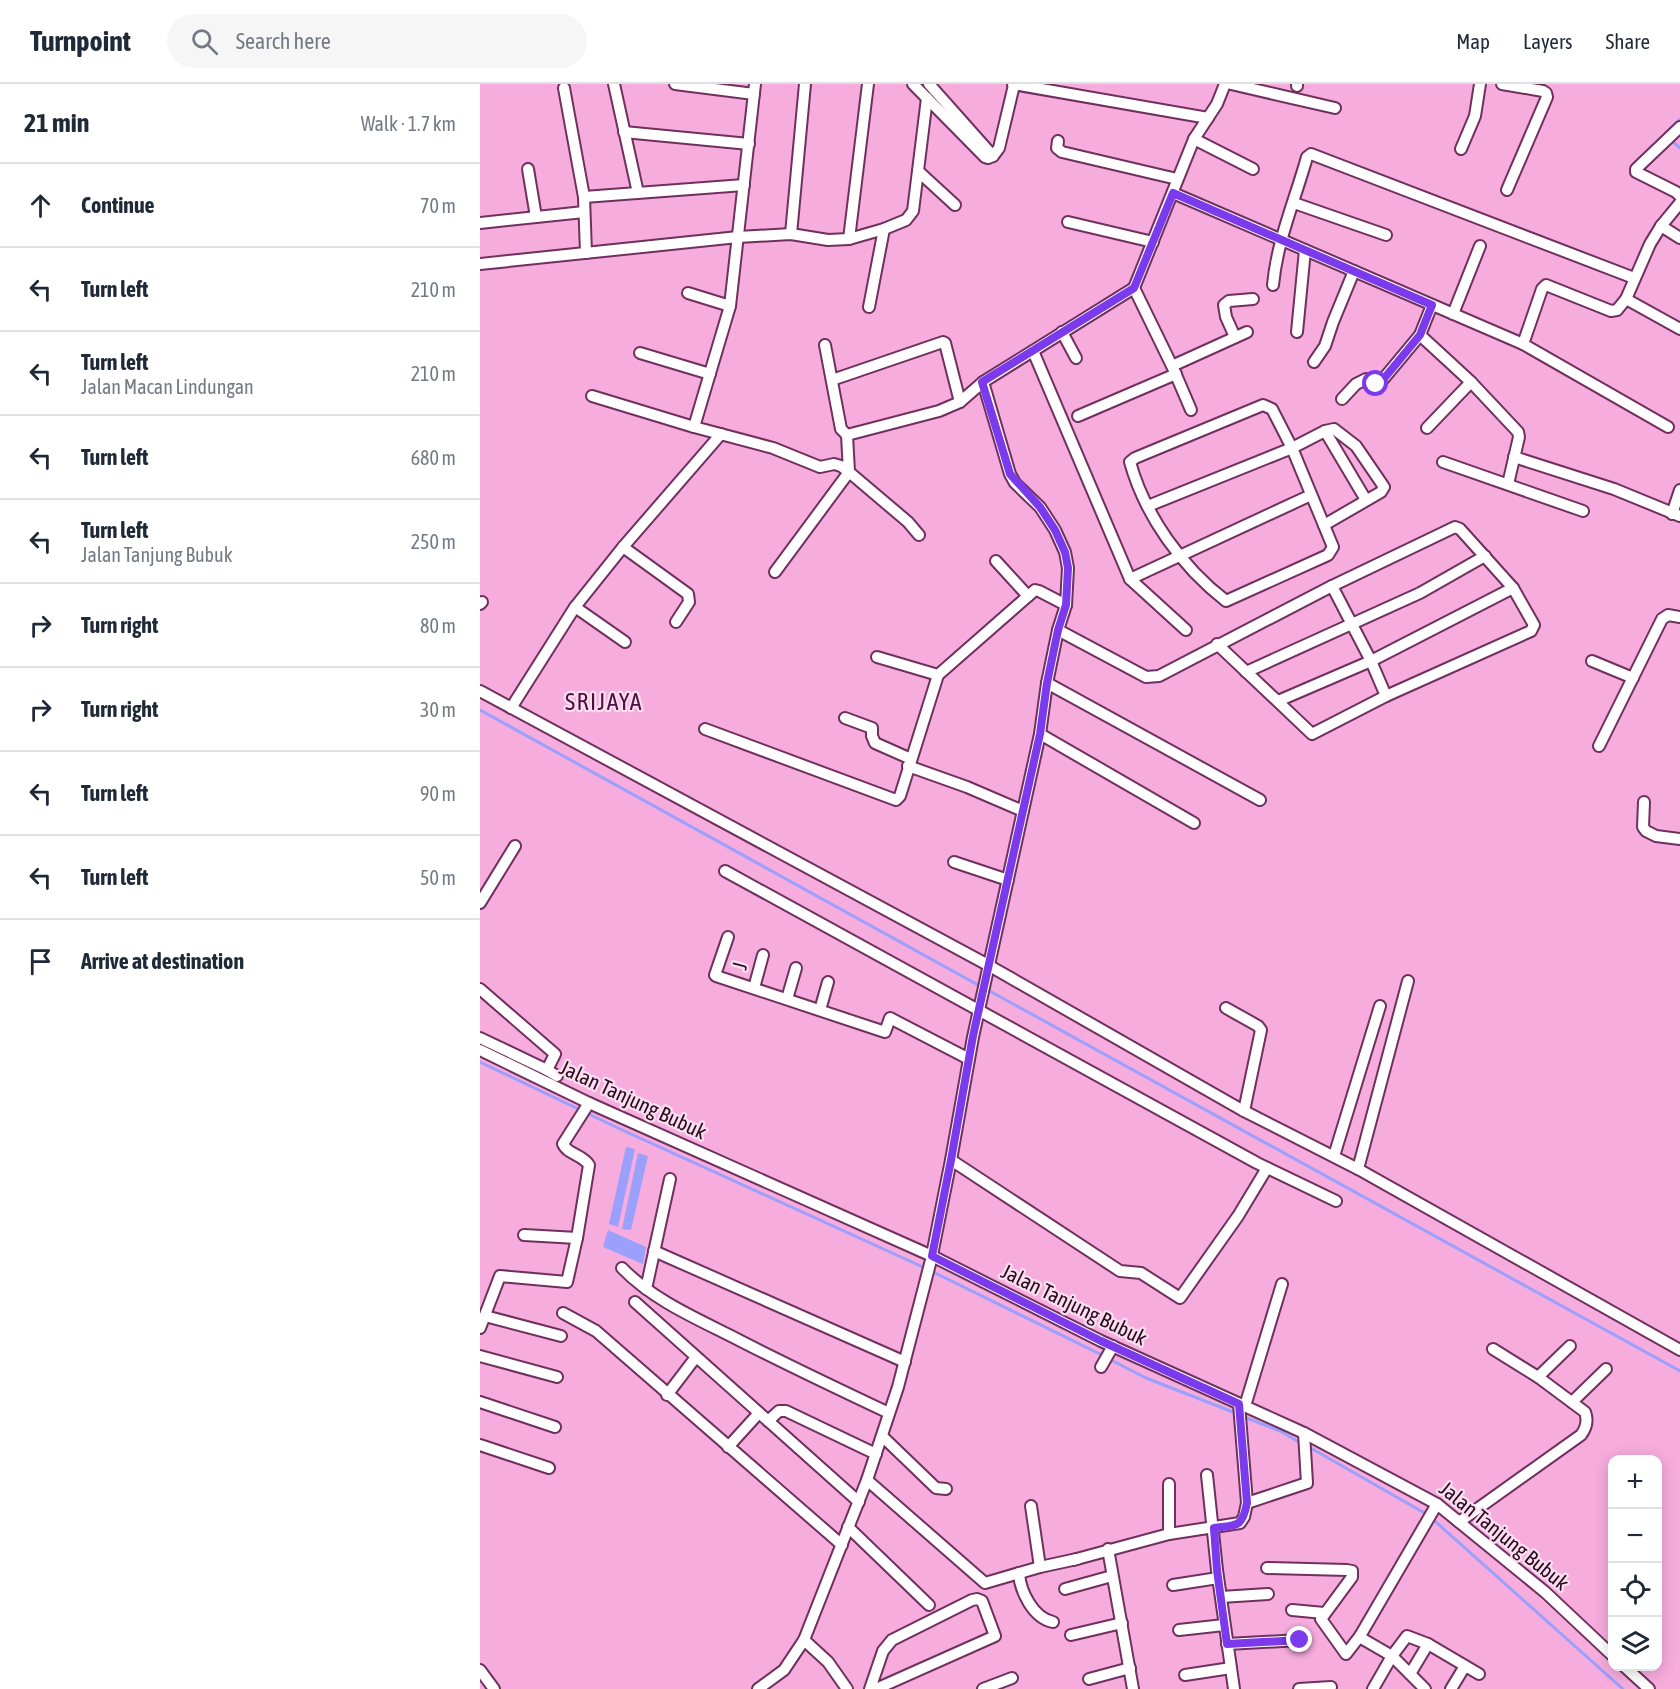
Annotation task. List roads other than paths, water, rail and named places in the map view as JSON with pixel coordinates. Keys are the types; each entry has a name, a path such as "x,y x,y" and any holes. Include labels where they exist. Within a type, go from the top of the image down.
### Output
{"street":[{"path":"614,84 638,193"},
{"path":"675,84 755,89 730,306 694,427"},
{"path":"791,234 805,84"},
{"path":"849,239 868,84"},
{"path":"913,84 988,158 993,156 999,148 1013,84 1208,118"},
{"path":"929,84 993,156"},
{"path":"847,435 939,411 960,402 982,382 1134,288 1194,139 1217,104 1225,84"},
{"path":"1231,84 1335,108"},
{"path":"1461,149 1475,116 1480,84"},
{"path":"1502,84 1543,91 1547,97 1507,190"},
{"path":"564,88 584,197 586,253"},
{"path":"480,264 738,237 791,234 828,240 849,239 884,229 906,220 913,211 927,98"},
{"path":"1680,127 1636,169 1636,172 1680,196"},
{"path":"624,132 749,144"},
{"path":"1194,139 1253,169"},
{"path":"1058,141 1057,148 1062,152 1177,179"},
{"path":"1273,285 1275,262 1281,240 1307,157 1311,154 1634,278"},
{"path":"528,169 536,217"},
{"path":"918,171 955,206"},
{"path":"584,197 744,185"},
{"path":"1173,193 1523,344 1668,427"},
{"path":"1294,203 1386,235"},
{"path":"1523,344 1542,289 1546,285 1611,311 1617,310 1626,299 1660,226 1680,203"},
{"path":"480,223 584,213"},
{"path":"1068,222 1153,242"},
{"path":"1660,226 1680,238"},
{"path":"869,308 884,229"},
{"path":"1454,314 1480,246"},
{"path":"1297,332 1305,250"},
{"path":"1314,362 1325,346 1354,271"},
{"path":"1134,288 1191,410"},
{"path":"688,293 730,306"},
{"path":"1234,337 1224,305 1229,301 1253,299"},
{"path":"1626,299 1680,329"},
{"path":"1342,399 1361,380 1366,379 1373,384 1380,383 1420,335 1432,305"},
{"path":"1062,332 1076,358"},
{"path":"1078,416 1246,332"},
{"path":"1420,335 1517,429 1520,435 1508,484"},
{"path":"832,380 943,342 960,402"},
{"path":"776,572 849,472 847,435 842,429 825,345"},
{"path":"1033,351 1130,579 1186,630"},
{"path":"640,354 710,374"},
{"path":"758,1689 784,1670 804,1640 867,1480 905,1362 931,1258 969,1059 1040,734 1047,683 1058,630 1066,605 1068,568 1065,552 1055,530 1040,507 1010,474 982,382"},
{"path":"1427,428 1471,382"},
{"path":"592,396 773,448 820,467 834,464 841,466 908,522 919,535"},
{"path":"1263,405 1272,409 1292,448 1311,495 1333,543 1333,549 1328,555 1228,602 1178,556 1148,506 1131,460 1263,405"},
{"path":"1148,506 1292,448 1325,431 1335,430 1356,446 1384,486 1381,492 1324,525"},
{"path":"1325,431 1366,500"},
{"path":"511,708 575,607 623,547 721,434"},
{"path":"1514,457 1614,489 1676,515 1680,490"},
{"path":"1443,462 1583,512"},
{"path":"1130,579 1311,495"},
{"path":"1058,630 1149,677 1159,675 1217,644 1332,586 1453,527 1460,529 1513,588 1534,625 1531,632 1386,696 1313,734 1217,644"},
{"path":"623,547 688,594 689,602 676,622"},
{"path":"1246,672 1420,593 1485,556"},
{"path":"996,561 1029,596"},
{"path":"1332,586 1353,624 1386,696"},
{"path":"1278,701 1371,661 1513,588"},
{"path":"705,729 893,800 900,796 938,675 1036,590 1066,605"},
{"path":"575,607 625,642"},
{"path":"1599,746 1662,619 1668,615 1680,617"},
{"path":"877,657 938,675"},
{"path":"1592,661 1633,678"},
{"path":"1047,683 1260,800"},
{"path":"480,691 1244,1111 1358,1168 1680,1350"},
{"path":"845,718 873,728 872,736 875,743 910,763 1023,811"},
{"path":"1040,734 1194,823"},
{"path":"1644,802 1643,826 1646,831 1656,836 1680,839"},
{"path":"480,903 515,846"},
{"path":"954,861 1008,880"},
{"path":"725,871 980,1006 1267,1168 1336,1201"},
{"path":"480,879 491,886"},
{"path":"728,937 715,975 885,1032 890,1018 969,1059"},
{"name":"J","path":"754,988 763,955"},
{"path":"787,999 796,968"},
{"path":"1358,1168 1408,981"},
{"path":"820,1010 828,982"},
{"path":"480,989 555,1054 551,1076 480,1038"},
{"path":"1334,1156 1380,1006"},
{"path":"1226,1008 1261,1030 1244,1111"},
{"name":"Jalan Tanjung Bubuk","path":"480,1050 551,1076 586,1106 931,1258 1304,1435 1460,1522 1545,1592 1608,1651"},
{"path":"480,1328 500,1276 567,1282 577,1238 588,1165 585,1160 565,1149 563,1144 586,1106"},
{"path":"951,1160 1120,1271 1141,1273 1180,1298 1238,1216 1267,1168"},
{"path":"646,1289 670,1179"},
{"path":"524,1235 577,1238"},
{"path":"654,1251 905,1362"},
{"path":"622,1268 646,1289 693,1317 889,1413"},
{"path":"867,1480 985,1583 1169,1534 1240,1523 1247,1503 1240,1424 1241,1407 1282,1284"},
{"path":"635,1302 859,1502"},
{"path":"563,1313 596,1331 842,1545"},
{"path":"485,1316 561,1336"},
{"path":"1101,1367 1113,1346"},
{"path":"1538,1377 1570,1347"},
{"path":"1460,1522 1581,1435 1586,1426 1585,1412 1540,1381 1538,1377 1492,1348"},
{"path":"480,1356 557,1377"},
{"path":"667,1395 696,1357"},
{"path":"1572,1402 1606,1369"},
{"path":"480,1402 555,1428"},
{"path":"768,1421 779,1411 786,1411 876,1454"},
{"path":"728,1447 759,1413"},
{"path":"1247,1503 1306,1484 1308,1480 1304,1435"},
{"path":"882,1436 936,1488 945,1489"},
{"path":"480,1444 549,1468"},
{"path":"1207,1475 1218,1578 1234,1689"},
{"path":"1169,1484 1169,1534"},
{"path":"1031,1506 1040,1567"},
{"path":"1267,1568 1350,1570 1352,1577 1324,1613 1322,1621 1344,1654 1360,1636 1435,1507"},
{"path":"848,1527 929,1605"},
{"path":"1108,1550 1133,1689"},
{"path":"1019,1573 1023,1592 1041,1617 1053,1622"},
{"path":"1065,1589 1112,1576"},
{"path":"1173,1585 1218,1578"},
{"path":"1221,1597 1268,1594"},
{"path":"870,1689 883,1651 892,1640 972,1600 982,1601 995,1636 876,1689"},
{"path":"1292,1610 1324,1613"},
{"path":"1071,1635 1122,1623"},
{"path":"1179,1630 1224,1625"},
{"path":"1360,1636 1392,1656 1425,1689"},
{"path":"1372,1689 1407,1636 1428,1644 1479,1674"},
{"path":"804,1640 828,1662 848,1689"},
{"path":"1227,1644 1300,1640"},
{"path":"1410,1674 1428,1644"},
{"path":"1451,1689 1465,1666"},
{"path":"1089,1679 1130,1668"},
{"path":"1185,1675 1231,1668"},
{"path":"480,1670 494,1689"},
{"path":"1629,1671 1649,1689"},
{"path":"983,1689 1012,1678"},
{"path":"1299,1689 1331,1687"}],"water":[{"path":"626,1147 635,1149 618,1227 609,1224"},
{"path":"638,1153 648,1156 631,1230 622,1229"},
{"path":"608,1230 646,1247 643,1264 603,1247"}],"waterway":[{"path":"1665,134 1680,119"},
{"path":"1672,141 1680,148"},
{"path":"480,710 980,986"},
{"path":"986,989 1680,1371"},
{"path":"480,1062 618,1128 925,1268"},
{"path":"931,1271 1102,1355"},
{"path":"1113,1361 1146,1378 1238,1414"},
{"path":"1244,1417 1280,1431 1301,1443"},
{"path":"1309,1447 1428,1515 1623,1689"}],"district":[{"name":"SRIJAYA","path":"604,702"}]}
